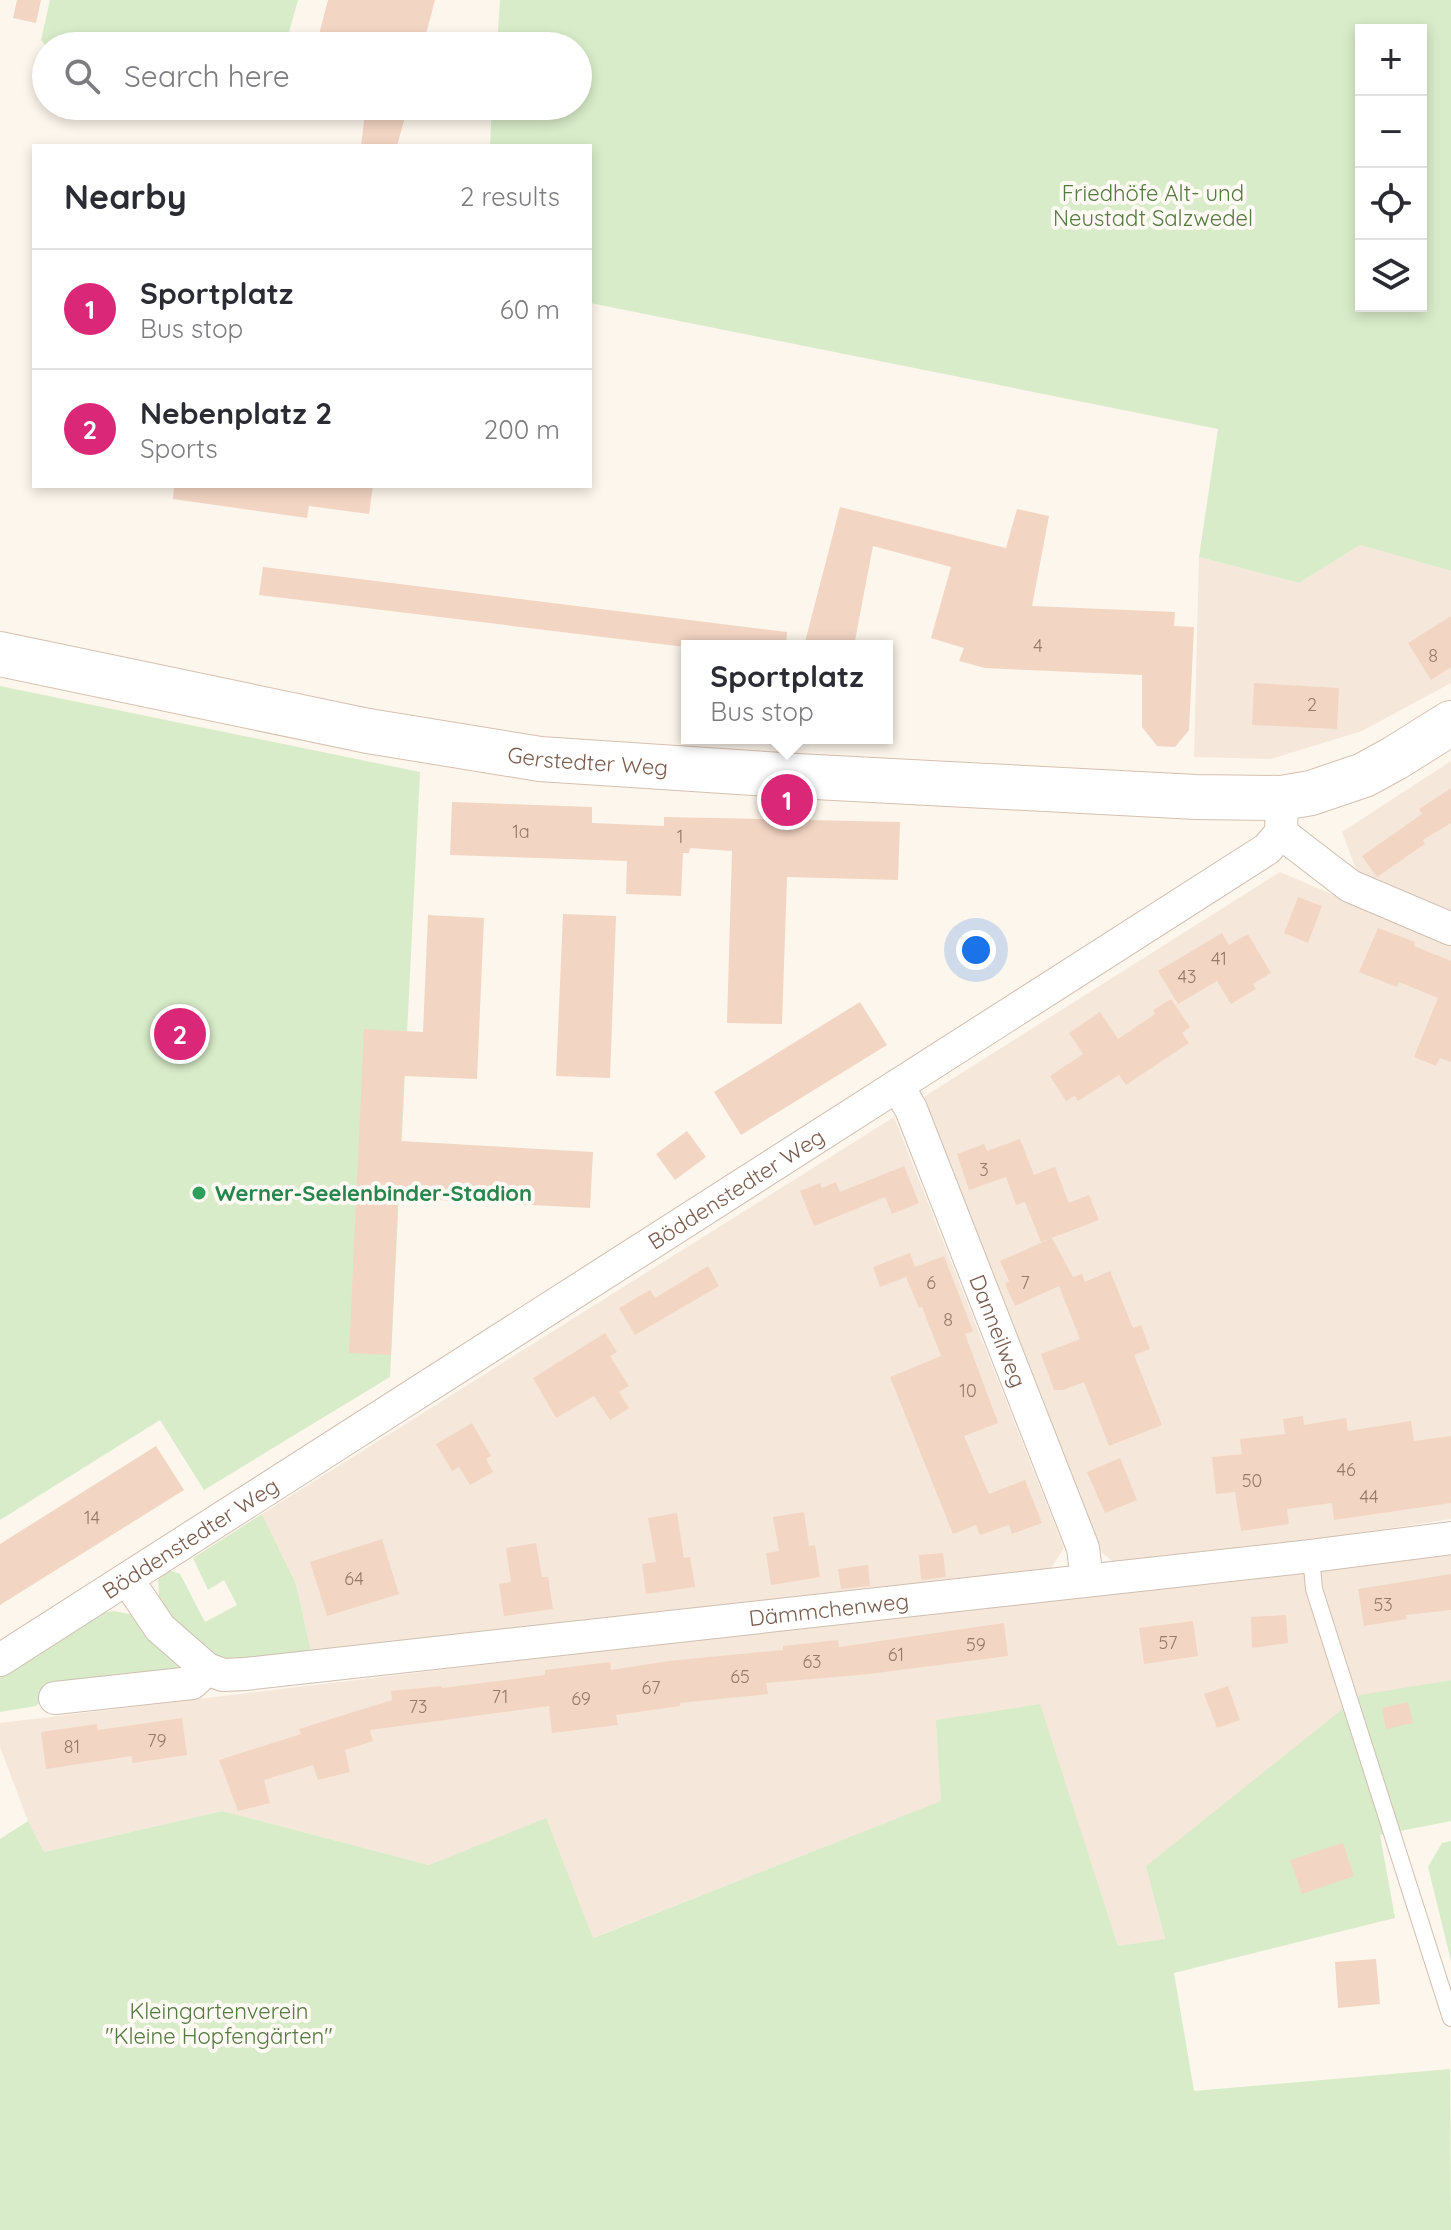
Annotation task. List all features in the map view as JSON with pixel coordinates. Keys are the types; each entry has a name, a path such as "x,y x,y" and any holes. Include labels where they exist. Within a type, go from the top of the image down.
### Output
{"street":[{"name":"Gerstedter Weg","path":"0,654 368,731 540,759 1181,797 1282,816"},
{"name":"Böddenstedter Weg","path":"0,1660 1267,849 1282,816 1311,793 1364,775 1451,723"},
{"path":"1282,816 1350,886 1451,929"},
{"name":"Danneilweg","path":"898,1087 911,1109 1083,1548 1087,1580"},
{"name":"Dämmchenweg","path":"207,1669 223,1675 289,1670 1451,1538"},
{"path":"55,1698 192,1683 207,1669 160,1628 127,1579"}],"lane":[{"path":"1311,1556 1314,1589 1451,2018"}],"shaded area":[{"path":"1360,545 1451,571 1451,683 1362,731 1271,759 1194,757 1199,557 1299,583"},
{"path":"1451,761 1451,916 1359,877 1342,832"},
{"path":"1280,872 1451,945 1451,1519 1319,1539 1115,1563 1100,1551 922,1098"},
{"path":"894,1117 1064,1548 1051,1568 400,1641 312,1656 296,1584 262,1514"},
{"path":"1451,1548 1451,1680 1360,1696 1147,1866 1165,1940 1118,1946 1039,1704 942,1801 592,1938 546,1819 429,1865 222,1811 44,1852 28,1821 0,1747 0,1723"}],"green space":[{"path":"50,0 298,0 289,32 43,32"},
{"name":"Friedhöfe Alt- und Neustadt Salzwedel","path":"500,0 1451,0 1451,571 1360,545 1299,583 1199,557 1218,429 592,303 592,144 490,144 491,120 592,120 592,32 498,32"},
{"name":"Werner-Seelenbinder-Stadion","path":"0,686 420,772 390,1377 204,1490 160,1420 0,1520"},
{"path":"262,1514 296,1584 312,1656 222,1660 160,1615 158,1578 169,1570 180,1574 205,1622 237,1605 224,1580 208,1590 193,1558"},
{"path":"114,1611 134,1615 182,1664 182,1671 51,1693 36,1706 0,1712 0,1675 95,1614"},
{"name":"Kleingartenverein \"Kleine Hopfengärten\"","path":"1451,1680 1451,1821 1380,1835 1395,1918 1174,1973 1194,2091 1450,2069 1451,2230 0,2230 0,1839 28,1821 44,1852 222,1811 429,1865 546,1818 593,1938 941,1801 936,1720 1040,1704 1118,1946 1165,1939 1146,1866 1360,1695"},
{"path":"1451,1841 1451,1961 1428,1867 1442,1843"}],"building":[{"path":"17,0 41,0 36,23 13,18"},
{"path":"328,0 435,0 427,32 320,32"},
{"path":"364,120 404,120 398,144 361,144"},
{"path":"174,488 373,488 369,514 309,506 307,518 173,499"},
{"path":"840,507 1006,548 1017,509 1049,516 1032,606 1175,612 1174,626 1194,627 1189,730 1175,747 1157,746 1142,727 1142,675 985,668 959,661 964,648 931,638 951,567 873,546 855,640 806,640"},
{"path":"263,567 787,632 786,640 681,640 681,646 677,646 259,595"},
{"path":"1451,616 1451,667 1431,680 1408,643"},
{"path":"1254,683 1339,688 1337,729 1252,725"},
{"path":"1451,788 1451,823 1423,840 1425,844 1377,877 1362,856 1422,814 1419,809"},
{"path":"452,802 592,807 592,823 664,826 664,817 900,822 898,880 787,877 782,1024 727,1023 732,851 690,848 689,853 683,853 681,896 626,894 627,861 450,855"},
{"path":"1298,897 1322,906 1308,943 1284,933"},
{"path":"563,914 616,916 610,1078 556,1076"},
{"path":"428,915 484,918 477,1079 404,1076 401,1141 593,1152 590,1208 398,1198 391,1355 349,1353 364,1029 423,1032"},
{"path":"1378,928 1415,942 1414,946 1451,961 1451,1062 1440,1058 1436,1066 1414,1057 1438,998 1399,982 1397,987 1359,972"},
{"path":"1222,933 1229,945 1248,934 1271,973 1253,984 1256,989 1231,1004 1217,981 1178,1004 1158,971"},
{"path":"1171,999 1190,1027 1182,1033 1189,1043 1126,1085 1119,1075 1078,1101 1075,1096 1066,1101 1050,1076 1083,1054 1069,1033 1100,1012 1118,1039"},
{"path":"860,1002 887,1045 741,1135 714,1092"},
{"path":"687,1131 706,1157 675,1180 656,1154"},
{"path":"1020,1139 1034,1175 1055,1167 1069,1203 1089,1195 1099,1220 1041,1242 1025,1202 1016,1205 1006,1177 969,1190 957,1154 984,1144 987,1151"},
{"path":"904,1166 919,1203 892,1214 885,1197 814,1226 800,1191 820,1183 822,1188 836,1182 840,1192"},
{"path":"1052,1238 1073,1277 1082,1274 1085,1282 1110,1271 1133,1328 1141,1325 1150,1349 1134,1355 1162,1425 1109,1446 1084,1382 1054,1390 1041,1354 1080,1339 1059,1286 1015,1306 1005,1284 1009,1281 1000,1261"},
{"path":"910,1253 915,1267 944,1256 973,1331 965,1334 998,1423 964,1436 989,1494 1025,1480 1042,1523 1012,1534 1009,1525 980,1535 976,1525 953,1534 890,1377 941,1356 922,1307 919,1308 906,1277 880,1287 873,1267"},
{"path":"708,1266 719,1286 635,1335 619,1308 650,1290 655,1298"},
{"path":"605,1333 617,1352 610,1356 629,1386 619,1392 629,1408 610,1420 594,1396 556,1418 533,1378"},
{"path":"1303,1416 1304,1425 1346,1418 1348,1431 1411,1421 1414,1441 1451,1436 1451,1503 1334,1520 1332,1503 1287,1509 1289,1524 1241,1531 1235,1492 1216,1494 1212,1457 1242,1454 1240,1439 1285,1434 1283,1419"},
{"path":"472,1423 491,1456 486,1459 493,1472 470,1485 459,1467 452,1471 436,1444"},
{"path":"156,1446 184,1490 0,1605 0,1544"},
{"path":"1120,1458 1137,1500 1105,1513 1087,1472"},
{"path":"804,1512 809,1546 815,1545 820,1577 771,1585 766,1553 779,1551 773,1517"},
{"path":"677,1513 684,1558 690,1557 695,1587 646,1594 642,1564 656,1562 648,1518"},
{"path":"382,1539 399,1594 327,1616 310,1562"},
{"path":"536,1543 542,1577 548,1577 553,1609 504,1616 499,1584 511,1582 506,1548"},
{"path":"943,1553 946,1577 921,1580 919,1555"},
{"path":"868,1565 870,1586 841,1589 838,1569"},
{"path":"1451,1574 1451,1610 1406,1615 1407,1619 1364,1626 1358,1589"},
{"path":"1286,1615 1288,1643 1252,1648 1251,1617"},
{"path":"1193,1621 1198,1656 1144,1664 1139,1628"},
{"path":"1004,1623 1008,1656 869,1674 766,1683 768,1694 680,1703 680,1706 616,1715 618,1725 552,1733 549,1706 370,1730 373,1741 345,1750 350,1772 318,1780 313,1765 264,1780 270,1803 238,1811 219,1760 301,1734 299,1729 392,1700 391,1691 545,1675 545,1670 610,1662 611,1670 783,1650 783,1646 838,1640 839,1647"},
{"path":"1228,1686 1240,1720 1217,1728 1204,1694"},
{"path":"1408,1702 1413,1723 1386,1729 1382,1708"},
{"path":"182,1718 187,1755 132,1763 132,1756 46,1769 41,1732 97,1724 98,1730"},
{"path":"1343,1843 1354,1876 1302,1894 1290,1860"},
{"path":"1376,1959 1380,2004 1338,2008 1335,1962"}],"place":[{"name":"Sportplatz","path":"787,800"},
{"name":"Nebenplatz 2","path":"180,1034"},
{"name":"Werner-Seelenbinder-Stadion","path":"199,1193"}]}
